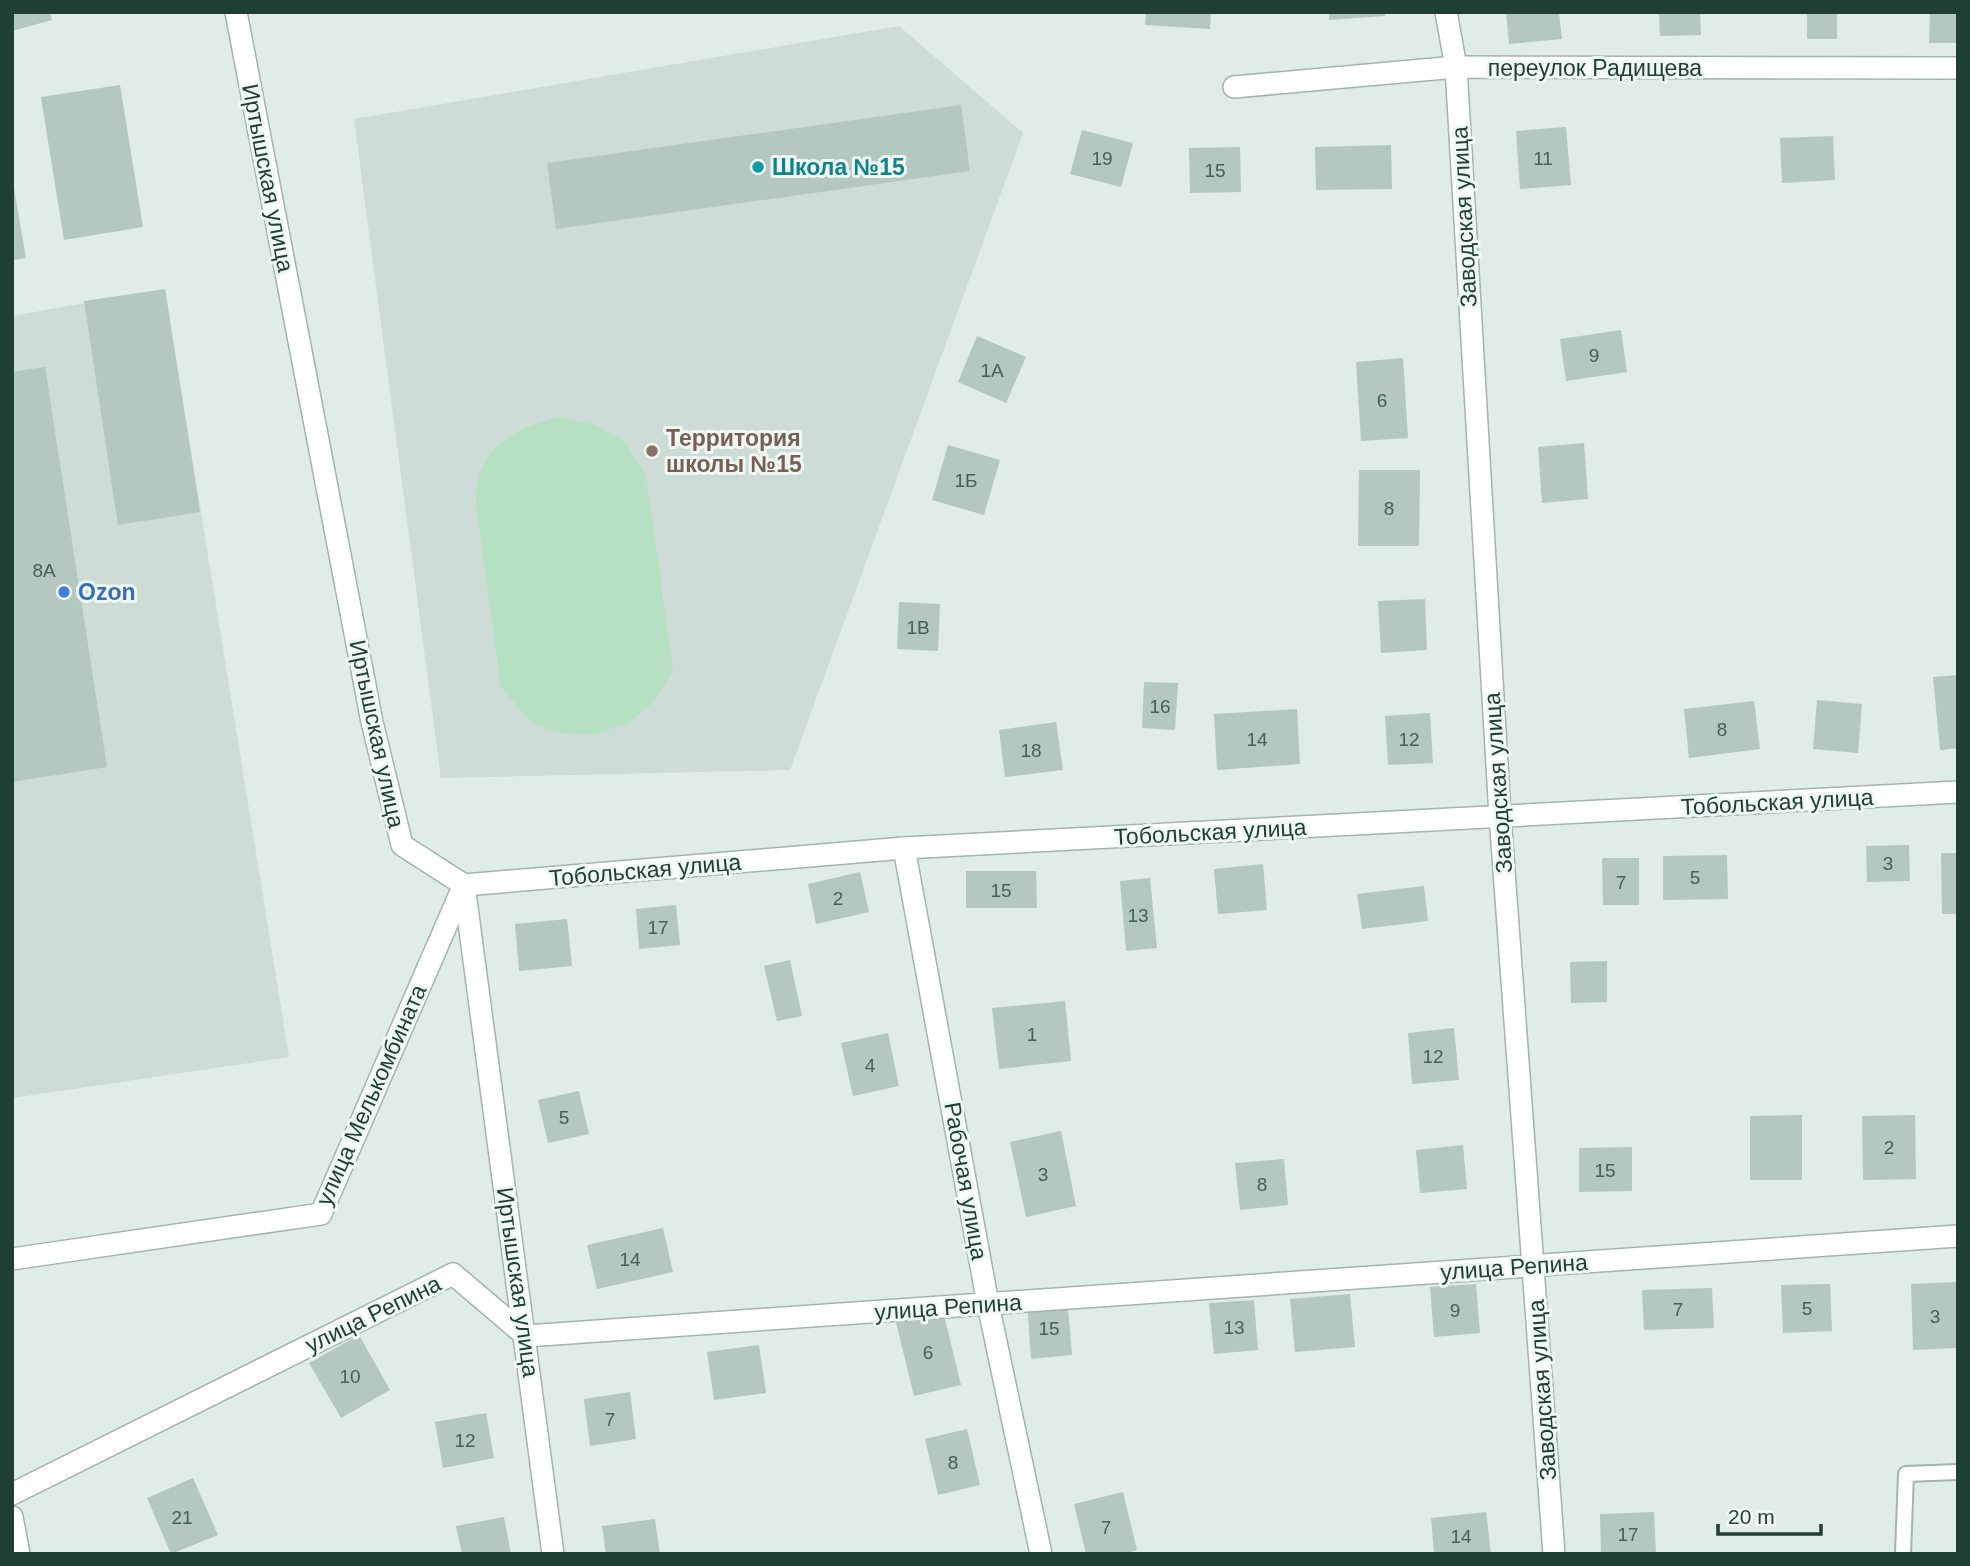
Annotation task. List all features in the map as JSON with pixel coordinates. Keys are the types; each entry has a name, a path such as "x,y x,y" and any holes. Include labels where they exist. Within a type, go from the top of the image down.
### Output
{"street":[{"name":"Иртышская улица","path":"236,12 372,722 402,845 464,885 553,1554"},
{"name":"Заводская улица","path":"1446,12 1456,68 1500,816 1553,1554"},
{"name":"переулок Радищева","path":"1234,87 1456,68 1958,68"},
{"name":"Тобольская улица","path":"464,885 904,848 1958,792"},
{"name":"Рабочая улица","path":"904,848 988,1304 1041,1554"},
{"name":"улица Мелькомбината","path":"12,1259 321,1214 464,885"},
{"name":"улица Репина","path":"12,1494 453,1274 526,1336 1958,1236"},
{"path":"12,1517 19,1554"}],"lane":[{"path":"1903,1554 1906,1474 1958,1472"}],"shaded area":[{"name":"Территория школы №15","path":"899,26 1023,133 790,770 441,778 354,119"},
{"path":"165,289 289,1057 12,1098 12,316"}],"green space":[{"path":"556,417 596,425 623,440 646,475 673,671 655,701 630,722 596,734 561,733 532,723 501,687 476,503 482,468 498,445 524,429"}],"building":[{"path":"12,12 50,12 52,20 12,31"},
{"path":"1146,12 1211,12 1210,29 1145,25"},
{"path":"1329,12 1384,12 1385,16 1329,20"},
{"path":"1506,12 1559,12 1562,39 1509,44"},
{"path":"1659,12 1700,12 1701,35 1660,36"},
{"path":"1807,12 1837,12 1837,39 1807,39"},
{"path":"1930,12 1958,12 1958,43 1929,43"},
{"path":"120,85 143,227 64,240 41,97"},
{"name":"Школа №15","path":"961,105 970,171 556,229 547,163"},
{"path":"1566,127 1571,185 1520,189 1516,131"},
{"path":"1082,130 1133,143 1121,187 1070,174"},
{"path":"1833,136 1835,180 1782,183 1780,138"},
{"path":"1391,145 1392,189 1316,190 1315,147"},
{"path":"1240,147 1241,192 1190,193 1189,148"},
{"path":"12,177 26,258 12,260"},
{"path":"165,289 200,512 118,525 84,301"},
{"path":"1621,330 1627,372 1566,381 1560,339"},
{"path":"977,336 1026,357 1006,403 958,382"},
{"path":"1403,358 1408,438 1361,441 1356,362"},
{"path":"45,367 107,767 12,782 12,372"},
{"path":"1584,443 1588,499 1542,503 1538,447"},
{"path":"948,445 1000,460 984,515 932,500"},
{"path":"1359,470 1420,470 1419,546 1358,546"},
{"path":"1425,599 1427,650 1381,653 1378,601"},
{"path":"899,602 940,604 938,651 897,649"},
{"path":"1958,675 1958,748 1940,750 1933,677"},
{"path":"1144,682 1178,683 1175,730 1142,728"},
{"path":"1817,700 1862,704 1858,753 1813,749"},
{"path":"1754,701 1760,749 1689,758 1684,709"},
{"path":"1297,709 1300,764 1217,770 1214,714"},
{"path":"1430,713 1433,763 1388,765 1385,716"},
{"path":"1056,722 1063,770 1005,777 999,730"},
{"path":"1909,845 1910,881 1867,882 1866,846"},
{"path":"1941,853 1958,853 1958,914 1942,914"},
{"path":"1727,855 1728,899 1663,900 1663,856"},
{"path":"1602,858 1639,858 1639,905 1603,905"},
{"path":"1263,864 1267,910 1218,914 1214,869"},
{"path":"966,871 1036,871 1037,908 966,908"},
{"path":"860,872 869,912 816,924 808,884"},
{"path":"1150,878 1157,948 1126,951 1120,881"},
{"path":"1424,886 1428,921 1362,929 1357,894"},
{"path":"676,905 680,945 639,949 636,909"},
{"path":"567,919 572,966 519,971 515,924"},
{"path":"790,960 802,1016 777,1021 764,966"},
{"path":"1607,961 1607,1002 1571,1003 1570,962"},
{"path":"1065,1001 1071,1061 999,1069 992,1008"},
{"path":"1454,1028 1459,1080 1412,1084 1408,1033"},
{"path":"888,1033 899,1086 853,1096 841,1043"},
{"path":"579,1091 589,1134 548,1143 538,1100"},
{"path":"1802,1115 1802,1180 1750,1180 1750,1116"},
{"path":"1915,1115 1916,1179 1863,1180 1862,1116"},
{"path":"1061,1131 1076,1206 1026,1217 1010,1142"},
{"path":"1463,1145 1467,1189 1420,1193 1416,1150"},
{"path":"1632,1147 1632,1191 1579,1192 1579,1148"},
{"path":"1284,1159 1288,1205 1240,1210 1235,1163"},
{"path":"663,1228 673,1272 597,1289 587,1245"},
{"path":"1958,1282 1958,1348 1913,1350 1911,1284"},
{"path":"1476,1284 1480,1333 1434,1337 1430,1287"},
{"path":"1830,1284 1832,1331 1783,1333 1781,1285"},
{"path":"1712,1288 1714,1328 1644,1330 1642,1290"},
{"path":"1350,1294 1355,1347 1295,1352 1290,1299"},
{"path":"1067,1297 1072,1355 1031,1359 1027,1301"},
{"path":"1254,1300 1258,1350 1214,1354 1209,1303"},
{"path":"942,1307 961,1385 914,1396 895,1318"},
{"path":"359,1335 390,1390 341,1418 309,1363"},
{"path":"759,1345 766,1393 714,1400 707,1352"},
{"path":"630,1392 636,1439 590,1446 584,1399"},
{"path":"486,1413 494,1458 443,1468 435,1422"},
{"path":"967,1429 980,1485 938,1495 925,1439"},
{"path":"193,1478 218,1535 171,1554 147,1498"},
{"path":"1123,1492 1137,1550 1123,1554 1086,1554 1074,1504"},
{"path":"1486,1512 1491,1554 1434,1554 1431,1518"},
{"path":"1654,1512 1656,1554 1601,1554 1600,1514"},
{"path":"504,1517 511,1554 462,1554 456,1526"},
{"path":"655,1519 660,1554 606,1554 602,1526"}],"place":[{"name":"Школа №15","path":"758,167"},
{"name":"Территория школы №15","path":"652,451"},
{"name":"Ozon","path":"64,592"}]}
